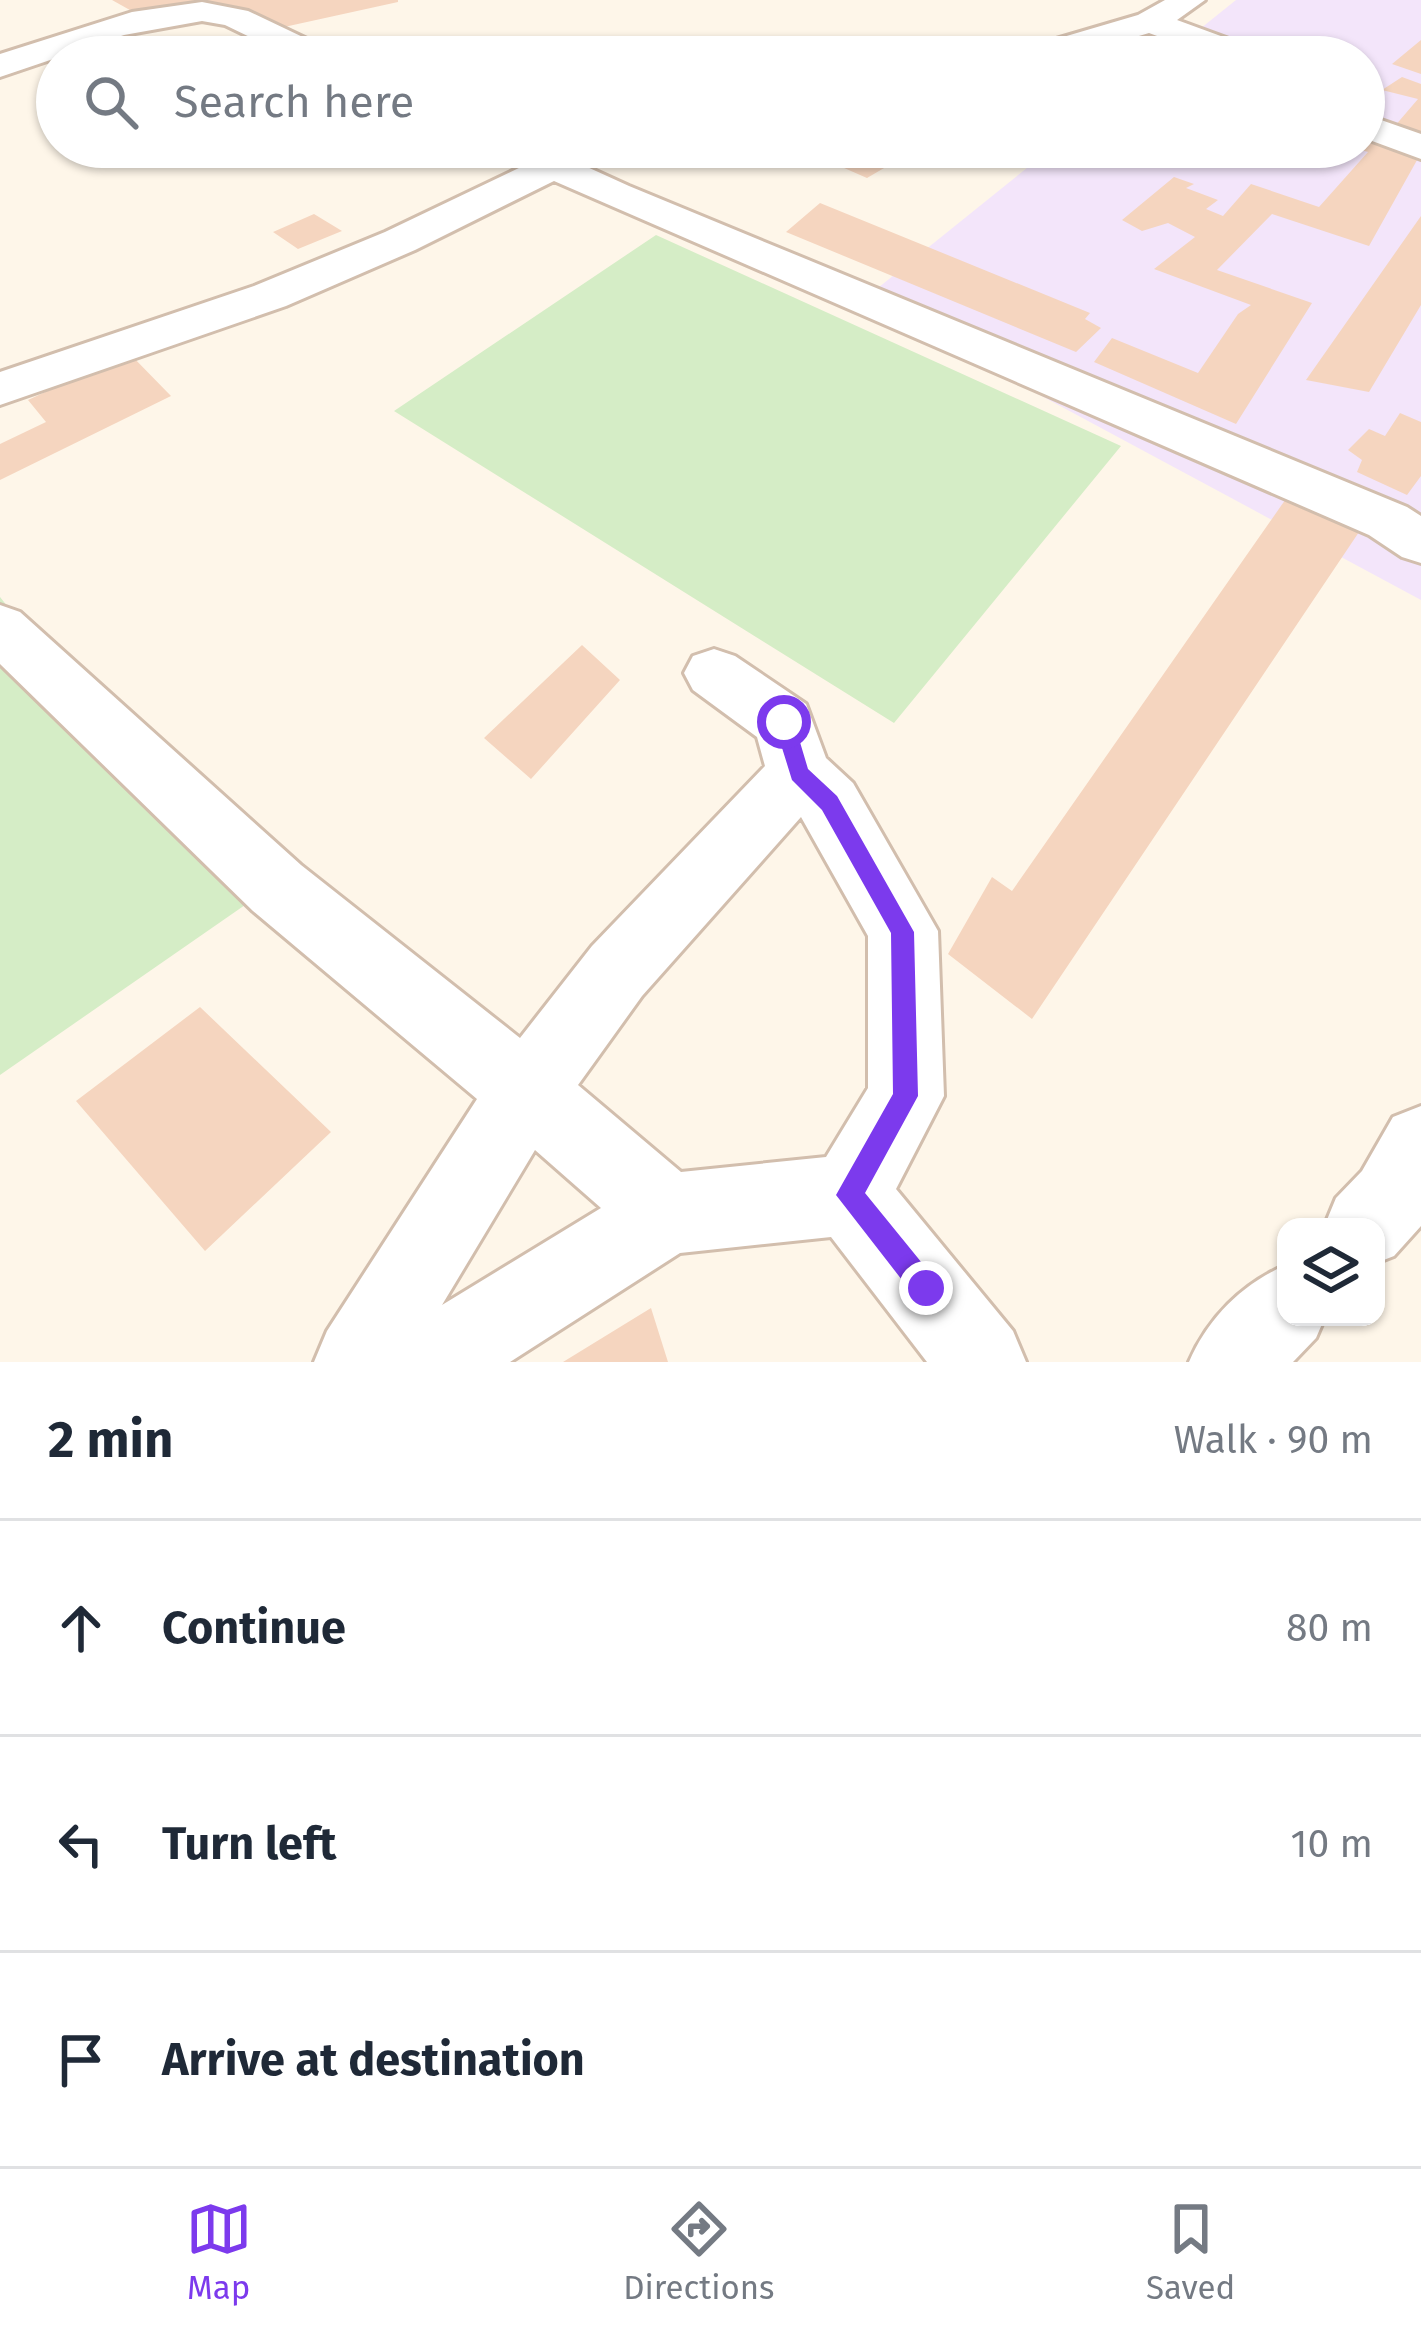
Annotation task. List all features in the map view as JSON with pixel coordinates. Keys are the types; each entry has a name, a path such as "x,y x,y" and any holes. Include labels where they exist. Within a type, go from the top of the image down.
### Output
{"street":[{"path":"1102,36 1150,22 1189,0"},
{"path":"93,36 142,20 223,13 273,36"},
{"path":"1150,22 1189,36"},
{"path":"0,66 36,54"},
{"path":"1385,133 1421,147"},
{"path":"0,389 270,296 400,241 514,168"},
{"path":"561,168 1388,521 1421,544"},
{"path":"0,628 277,888 527,1091 668,1214"},
{"path":"714,673 784,722 799,774 830,803 903,932 906,1096 849,1195"},
{"path":"358,1362 527,1091 617,971 799,774"},
{"path":"1374,1218 1391,1200 1421,1145"},
{"path":"430,1362 668,1214 849,1195"},
{"path":"849,1195 982,1362"},
{"path":"1233,1362 1277,1317"}],"shaded area":[{"path":"1236,0 1421,0 1421,600 863,300 1027,168 1385,168 1385,36 1191,36"}],"green space":[{"path":"656,235 1121,446 894,723 394,411"},
{"path":"0,597 245,905 0,1075"}],"building":[{"path":"112,0 398,2 275,29 229,8 137,14"},
{"path":"1421,40 1421,74 1392,64"},
{"path":"1402,77 1421,84 1421,136 1394,127 1418,99 1385,88"},
{"path":"1385,141 1421,153 1369,246 1272,214 1217,270 1312,303 1236,424 1094,362 1112,338 1198,373 1238,314 1251,305 1154,269 1195,237 1168,223 1142,231 1122,220 1174,177 1194,184 1186,188 1218,200 1206,209 1223,216 1251,184 1319,207 1354,168 1385,168"},
{"path":"844,168 884,168 867,178"},
{"path":"820,203 1090,313 1085,319 1101,328 1076,352 786,232"},
{"path":"314,214 342,231 298,249 273,232"},
{"path":"1421,216 1421,305 1369,392 1306,380"},
{"path":"129,353 171,396 0,480 0,444 46,422 28,400"},
{"path":"1400,413 1421,422 1421,476 1407,495 1357,472 1362,460 1348,450 1369,429 1385,436"},
{"path":"1290,493 1359,532 1032,1019 948,954 992,877 1012,891"},
{"path":"582,645 620,680 531,779 484,738"},
{"path":"200,1007 331,1132 205,1251 76,1101"},
{"path":"651,1308 668,1362 563,1362"}],"route":[{"path":"784,722 799,774 830,803 903,932 906,1096 849,1195 926,1288"}]}
